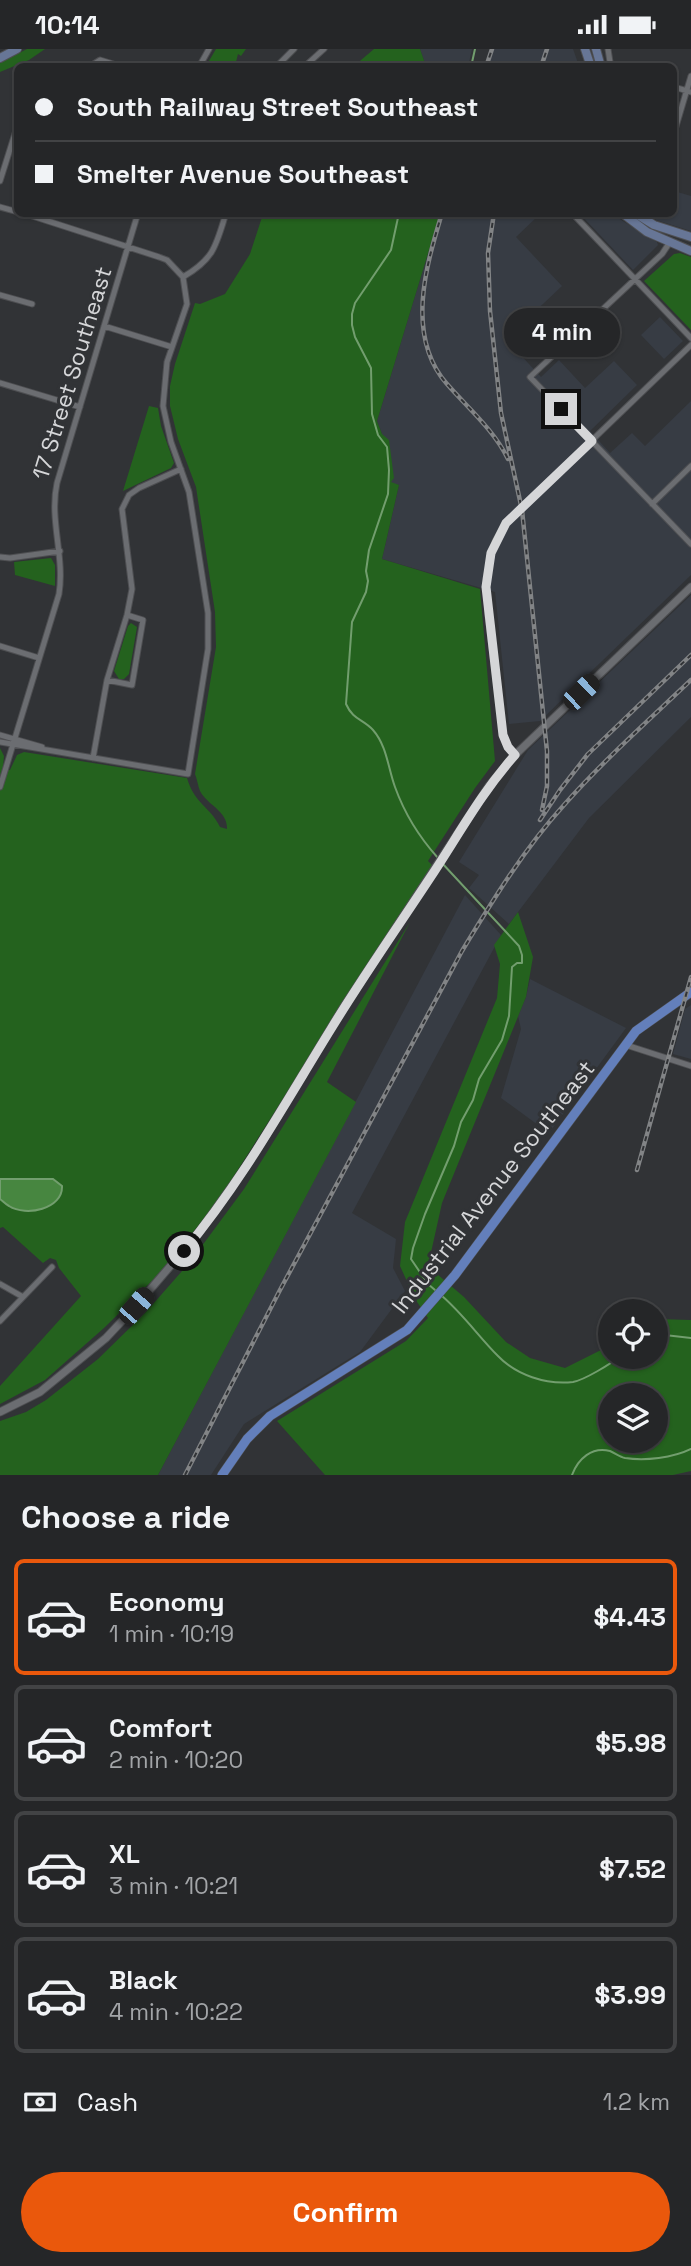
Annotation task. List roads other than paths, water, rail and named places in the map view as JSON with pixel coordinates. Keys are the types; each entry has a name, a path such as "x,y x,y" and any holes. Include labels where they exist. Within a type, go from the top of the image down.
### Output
{"main road":[{"path":"0,58 17,49"},
{"path":"627,217 638,227 691,251"},
{"path":"647,217 691,237"},
{"name":"Industrial Avenue Southeast","path":"222,1475 247,1439 270,1416 407,1331 455,1275 636,1031 691,992"}],"street":[{"path":"280,63 294,49"},
{"path":"308,63 324,49"},
{"path":"677,125 689,92 691,76"},
{"path":"0,181 14,137"},
{"path":"0,742 188,774 208,649 208,613 189,492 170,442 163,406 167,362 187,304 183,277 167,260 36,217"},
{"name":"17 Street Southeast","path":"0,787 59,594 62,566 54,494 137,217"},
{"path":"183,277 201,267 214,251 225,217"},
{"path":"576,217 691,338"},
{"path":"670,242 662,254 530,377 691,544"},
{"path":"0,295 32,304"},
{"path":"104,326 172,347"},
{"path":"515,755 504,740 496,684 486,587 491,553 506,523 691,345"},
{"path":"0,383 80,407"},
{"path":"652,504 691,466"},
{"path":"93,758 107,680 132,589 122,509 129,495 139,488 181,469"},
{"path":"0,557 60,551"},
{"path":"0,1412 40,1392 106,1338 197,1235 252,1158 343,1008 489,786 515,755 691,587"},
{"path":"107,680 132,685 143,620 127,615"},
{"path":"0,646 39,658"},
{"path":"0,735 13,743"},
{"path":"626,1045 691,1066"},
{"path":"0,1321 52,1268"},
{"path":"0,1284 23,1297"}],"waterway":[{"path":"472,63 475,49"},
{"path":"398,217 391,250 355,303 352,314 355,337 371,368 372,414 378,435 387,447 389,470 388,494 369,550 366,592 352,622 346,704 352,713 378,736 403,806 438,858"},
{"path":"435,1290 411,1259 413,1248 479,1079 502,1040 509,1016 512,967 522,963 519,946 441,862"},
{"path":"442,1296 491,1349 514,1369 542,1380 563,1383 584,1378 600,1369"},
{"path":"668,1335 691,1338"},
{"path":"572,1475 582,1459 597,1450 610,1451 625,1458 641,1459 667,1457 691,1449"}],"railway":[{"path":"487,63 492,49"},
{"path":"542,63 547,49"},
{"path":"441,217 425,278 423,323 426,344 434,365 447,384 488,429 508,459"},
{"path":"493,217 488,253 490,311 501,413 522,510 547,751 547,786 542,810"},
{"path":"540,820 588,754 691,655"},
{"path":"185,1475 280,1290 462,951 497,894 522,857 564,805 691,680"},
{"path":"637,1170 691,977"}]}
